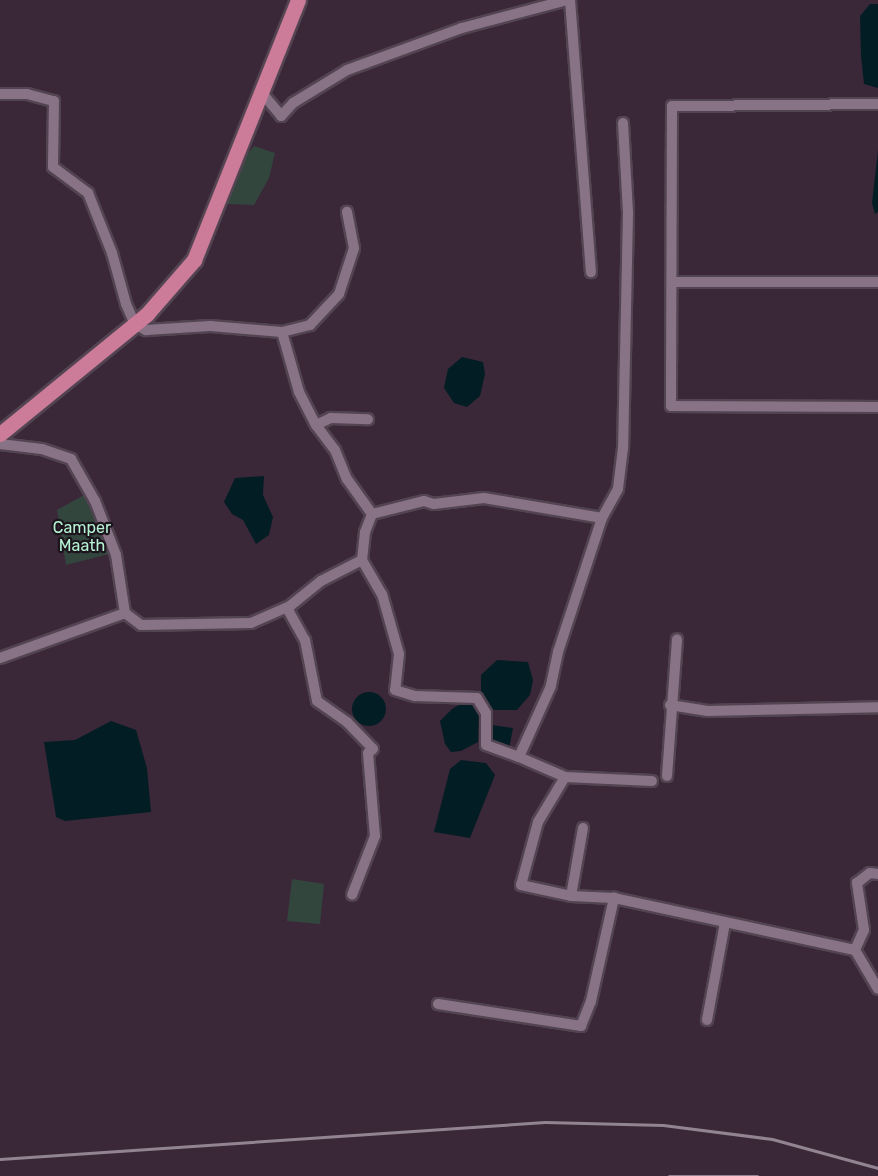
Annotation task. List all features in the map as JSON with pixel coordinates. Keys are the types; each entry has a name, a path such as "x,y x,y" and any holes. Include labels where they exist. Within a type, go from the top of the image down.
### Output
{"main road":[{"path":"0,434 135,324 194,260 298,0"}],"street":[{"path":"262,93 280,116 293,103 347,70 462,28 569,0 591,272"},
{"path":"0,94 27,94 54,101 53,167 88,193 135,324 146,330 168,332 210,326 282,332 310,325 339,294 354,248 347,212"},
{"path":"878,104 672,106 671,406 878,407"},
{"path":"519,757 551,686 558,652 602,518 618,489 623,448 628,213 623,123"},
{"path":"672,282 878,282"},
{"path":"282,332 299,392 316,425 335,450 347,479 372,514"},
{"path":"316,425 331,418 368,419"},
{"path":"0,444 42,449 71,459 95,501 116,555 125,613 141,626 251,623 287,608 321,581 362,560"},
{"path":"372,514 424,501 434,504 484,498 602,518"},
{"path":"372,514 364,532 362,560 382,594 399,654 395,690 415,696 456,694 477,698 486,713 486,745 566,777 652,781"},
{"path":"287,608 305,640 317,701 347,722 373,749 368,753 375,836 352,895"},
{"path":"0,658 125,613"},
{"path":"667,776 676,639"},
{"path":"670,705 708,711 878,707"},
{"path":"566,777 538,822 521,885 571,896 614,898 855,950 877,984"},
{"path":"571,896 583,828"},
{"path":"855,950 864,930 856,883 870,873 878,874"},
{"path":"438,1004 581,1026 591,1001 614,898"},
{"path":"707,1020 725,923"}],"green space":[{"path":"254,146 275,153 269,178 254,205 227,204 237,167"},
{"name":"Camper Maath","path":"86,494 109,554 66,565 57,510"},
{"path":"292,879 324,884 320,924 287,921"}],"water":[{"path":"870,4 878,4 878,88 864,84 861,56 860,16"},
{"path":"878,150 878,212 875,214 872,203"},
{"path":"462,357 483,362 485,374 480,396 467,407 454,403 444,388 448,369"},
{"path":"264,476 263,495 273,517 269,535 256,544 243,520 232,514 224,502 235,478"},
{"path":"497,660 528,662 533,680 530,695 517,710 492,710 481,693 481,675"},
{"path":"369,692 381,697 386,709 381,721 369,726 357,721 352,709 357,697"},
{"path":"468,700 479,708 478,742 461,751 451,752 445,744 440,721 452,709"},
{"path":"111,721 136,730 147,768 151,812 65,821 56,817 44,742 75,740"},
{"path":"483,724 513,728 508,754 483,748"},
{"path":"461,760 486,763 495,775 470,838 434,832 450,769"}],"railway":[{"path":"0,1159 545,1122 663,1125 772,1139 878,1168"},
{"path":"669,1176 757,1176"}]}
